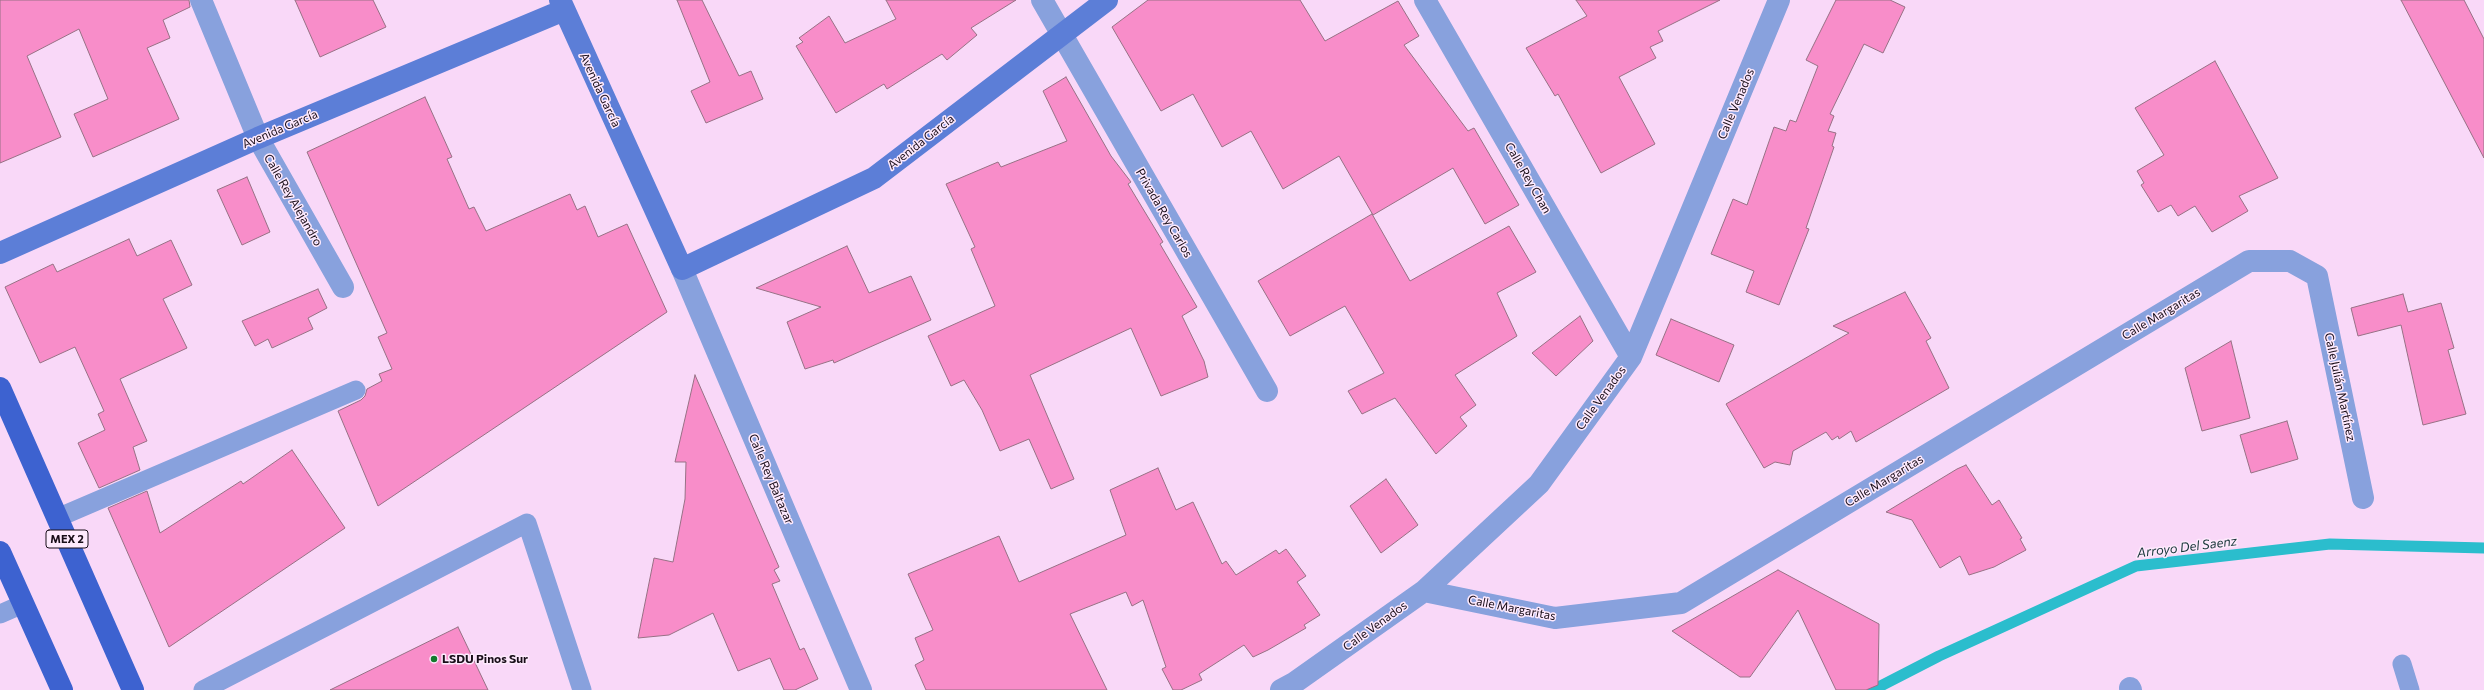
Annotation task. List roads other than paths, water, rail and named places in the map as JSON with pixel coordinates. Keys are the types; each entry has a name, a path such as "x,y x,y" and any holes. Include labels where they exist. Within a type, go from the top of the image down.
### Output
{"main road":[{"name":"Avenida García","path":"0,252 562,5 682,268 874,178 1107,0"},
{"name":"MEX 2","path":"0,388 133,690"},
{"path":"0,552 62,690"}],"street":[{"name":"Calle Rey Alejandro","path":"201,0 258,138 343,287"},
{"name":"Privada Rey Carlos","path":"1042,0 1267,392"},
{"name":"Calle Rey Chan","path":"1425,0 1631,357"},
{"name":"Calle Venados","path":"1282,690 1294,684 1424,591 1539,484 1631,357 1779,0"},
{"name":"Calle Margaritas","path":"1424,591 1555,618 1681,603 2249,261 2290,261 2317,276"},
{"name":"Calle Rey Baltazar","path":"682,268 861,690"},
{"name":"Calle Julián Martínez","path":"2317,276 2363,498"}],"lane":[{"path":"57,518 356,390"},
{"path":"203,690 527,523 582,690"},
{"path":"0,614 23,604"},
{"path":"2402,664 2410,690"}],"waterway":[{"name":"Arroyo Del Saenz","path":"1873,690 1939,656 2136,566 2330,544 2484,548"}],"place":[{"name":"LSDU Pinos Sur","path":"434,659"}]}
